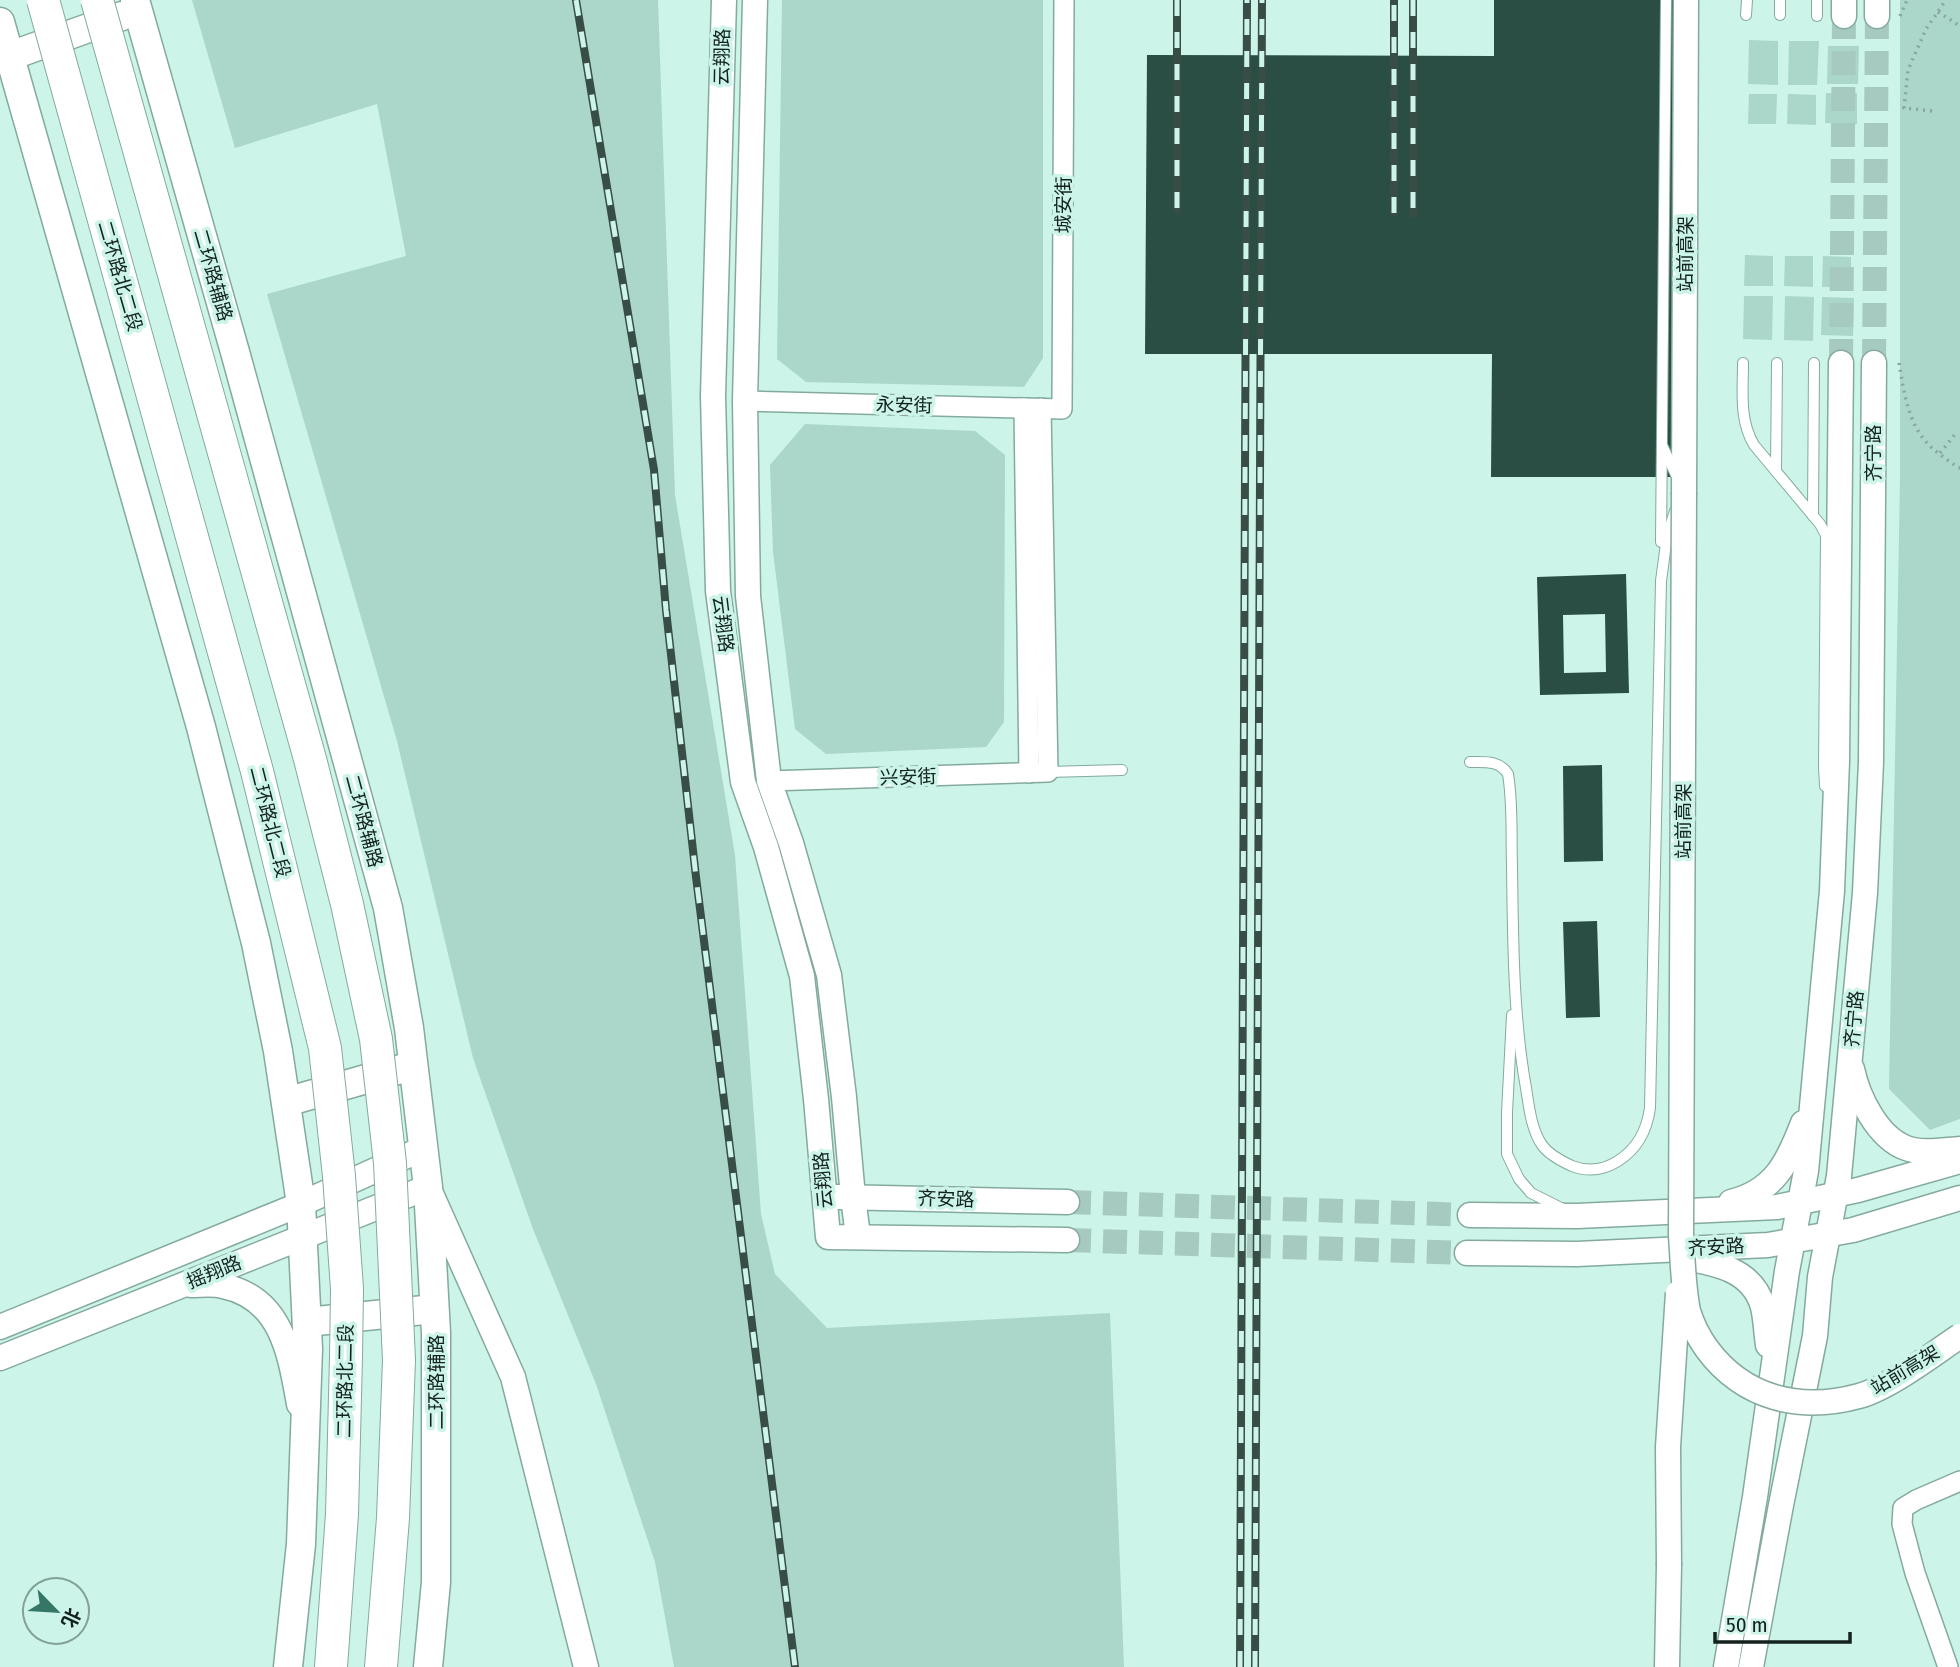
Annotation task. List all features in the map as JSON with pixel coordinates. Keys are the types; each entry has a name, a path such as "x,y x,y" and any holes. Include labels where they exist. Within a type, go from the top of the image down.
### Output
{"highway":[{"name":"二环路北二段","path":"43,0 257,771 325,1048 339,1176 347,1289 342,1514 331,1667"},
{"path":"97,0 310,759 347,904 376,1039 390,1163 399,1360 393,1518 381,1667"}],"main road":[{"path":"5,47 136,5"},
{"name":"二环路辅路","path":"136,5 239,365 388,908 410,1028 428,1187 436,1333 436,1582 428,1667"},
{"path":"0,22 201,727 256,943 278,1051 301,1204 308,1349 301,1544 288,1667"},
{"path":"286,1102 414,1066"},
{"path":"307,1322 434,1309"}],"street":[{"name":"云翔路","path":"724,0 713,396 718,591 743,782 765,846 802,976 828,1237"},
{"name":"云翔路","path":"755,0 746,401 748,596 769,781 791,843 829,975 858,1236"},
{"name":"城安街","path":"1062,409 1064,0"},
{"name":"站前高架","path":"1686,0 1681,1236 1689,1311 1702,1342 1719,1365 1740,1382 1768,1396 1794,1402 1825,1402 1861,1396 1889,1382 1960,1336"},
{"name":"齐宁路","path":"1726,1667 1806,1171 1832,891 1838,761 1841,363"},
{"name":"齐宁路","path":"1751,1667 1815,1336 1820,1277 1839,1176 1866,892 1871,762 1874,363"},
{"name":"永安街","path":"746,401 1062,409"},
{"path":"1032,408 1038,773"},
{"name":"兴安街","path":"769,781 1038,773"},
{"path":"1850,1058 1854,1079 1864,1102 1885,1134 1906,1148 1919,1151 1960,1149"},
{"path":"1695,1210 1748,1198 1768,1185 1790,1154 1813,1096"},
{"name":"摇翔路","path":"0,1326 301,1204 424,1148"},
{"path":"1471,1215 1577,1216 1773,1207 1835,1195 1960,1161"},
{"path":"428,1187 513,1377 586,1667"},
{"name":"摇翔路","path":"0,1358 428,1187"},
{"name":"齐安路","path":"824,1197 1068,1202"},
{"name":"齐安路","path":"1466,1253 1577,1254 1768,1245 1853,1230 1960,1198"},
{"path":"1667,1667 1668,1447 1681,1236"},
{"name":"齐安路","path":"828,1237 1067,1240"},
{"path":"1638,1251 1722,1265 1746,1279 1755,1288 1762,1303 1773,1377"},
{"path":"180,1285 221,1285 247,1293 269,1313 285,1340 304,1432"},
{"path":"1948,1667 1915,1573 1902,1524 1903,1508 1960,1481"}],"lane":[{"path":"1470,762 1491,762 1499,765 1508,774 1510,785 1514,972 1521,1062 1535,1129 1542,1144 1562,1161 1577,1168 1606,1168 1630,1152 1648,1120 1661,581 1666,0"},
{"path":"1746,0 1746,15"},
{"path":"1780,0 1780,15"},
{"path":"1817,16 1818,0"},
{"path":"1743,363 1743,408 1747,434 1824,530 1826,540 1824,767 1832,891"},
{"path":"1776,471 1777,363"},
{"path":"1813,516 1814,363"},
{"path":"1661,581 1667,536 1684,492 1662,445"},
{"path":"1038,773 1122,771"},
{"path":"1514,972 1507,1154 1519,1178 1531,1193 1577,1216"}],"path":[{"path":"1885,11 1907,0"},
{"path":"1932,111 1904,108 1908,70 1926,29 1946,0"},
{"path":"1938,12 1960,26"},
{"path":"1899,363 1907,404 1916,428 1928,445 1960,468"},
{"path":"1940,453 1955,433"}],"green space":[{"path":"192,0 658,0 675,495 735,855 761,1214 775,1274 827,1328 1110,1313 1124,1667 674,1667 655,1562 596,1384 533,1229 473,1058 397,741 267,294 406,256 377,104 235,148"},
{"path":"782,0 1043,0 1043,358 1024,387 806,382 777,359"},
{"path":"1900,0 1960,0 1960,1119 1930,1130 1889,1089 1900,481"},
{"path":"1749,40 1778,41 1778,85 1748,84"},
{"path":"1789,41 1819,41 1817,85 1788,85"},
{"path":"1828,46 1859,46 1858,84 1827,84"},
{"path":"1826,93 1857,93 1857,124 1825,123"},
{"path":"1749,94 1777,94 1776,124 1748,124"},
{"path":"1788,94 1816,95 1816,125 1787,124"},
{"path":"1745,255 1773,256 1773,286 1744,286"},
{"path":"1785,256 1813,256 1813,287 1784,286"},
{"path":"1823,256 1851,257 1851,287 1822,287"},
{"path":"1744,296 1773,296 1772,340 1743,339"},
{"path":"1785,296 1814,297 1813,341 1784,340"},
{"path":"1822,297 1854,298 1853,336 1821,335"},
{"path":"805,424 975,431 1005,455 1004,722 986,747 826,754 795,729 773,552 770,465"}],"building":[{"path":"1494,0 1683,0 1680,477 1491,477 1492,354 1145,354 1147,55 1494,56"},
{"path":"1626,574 1629,693 1540,695 1537,577","holes":["1605,614 1606,672 1564,673 1563,615"]},
{"path":"1602,765 1603,861 1564,862 1563,766"},
{"path":"1597,921 1600,1017 1566,1018 1563,922"}],"tunnel":[{"path":"1841,363 1844,16"},
{"path":"1874,363 1877,16"},
{"path":"1067,1202 1470,1215"},
{"path":"1067,1240 1467,1253"}],"railway":[{"path":"576,0 654,470 666,610 696,877 795,1667"},
{"path":"1177,0 1177,210"},
{"path":"1240,1667 1247,0"},
{"path":"1255,1667 1262,0"},
{"path":"1394,0 1394,213"},
{"path":"1413,0 1413,214"}]}
